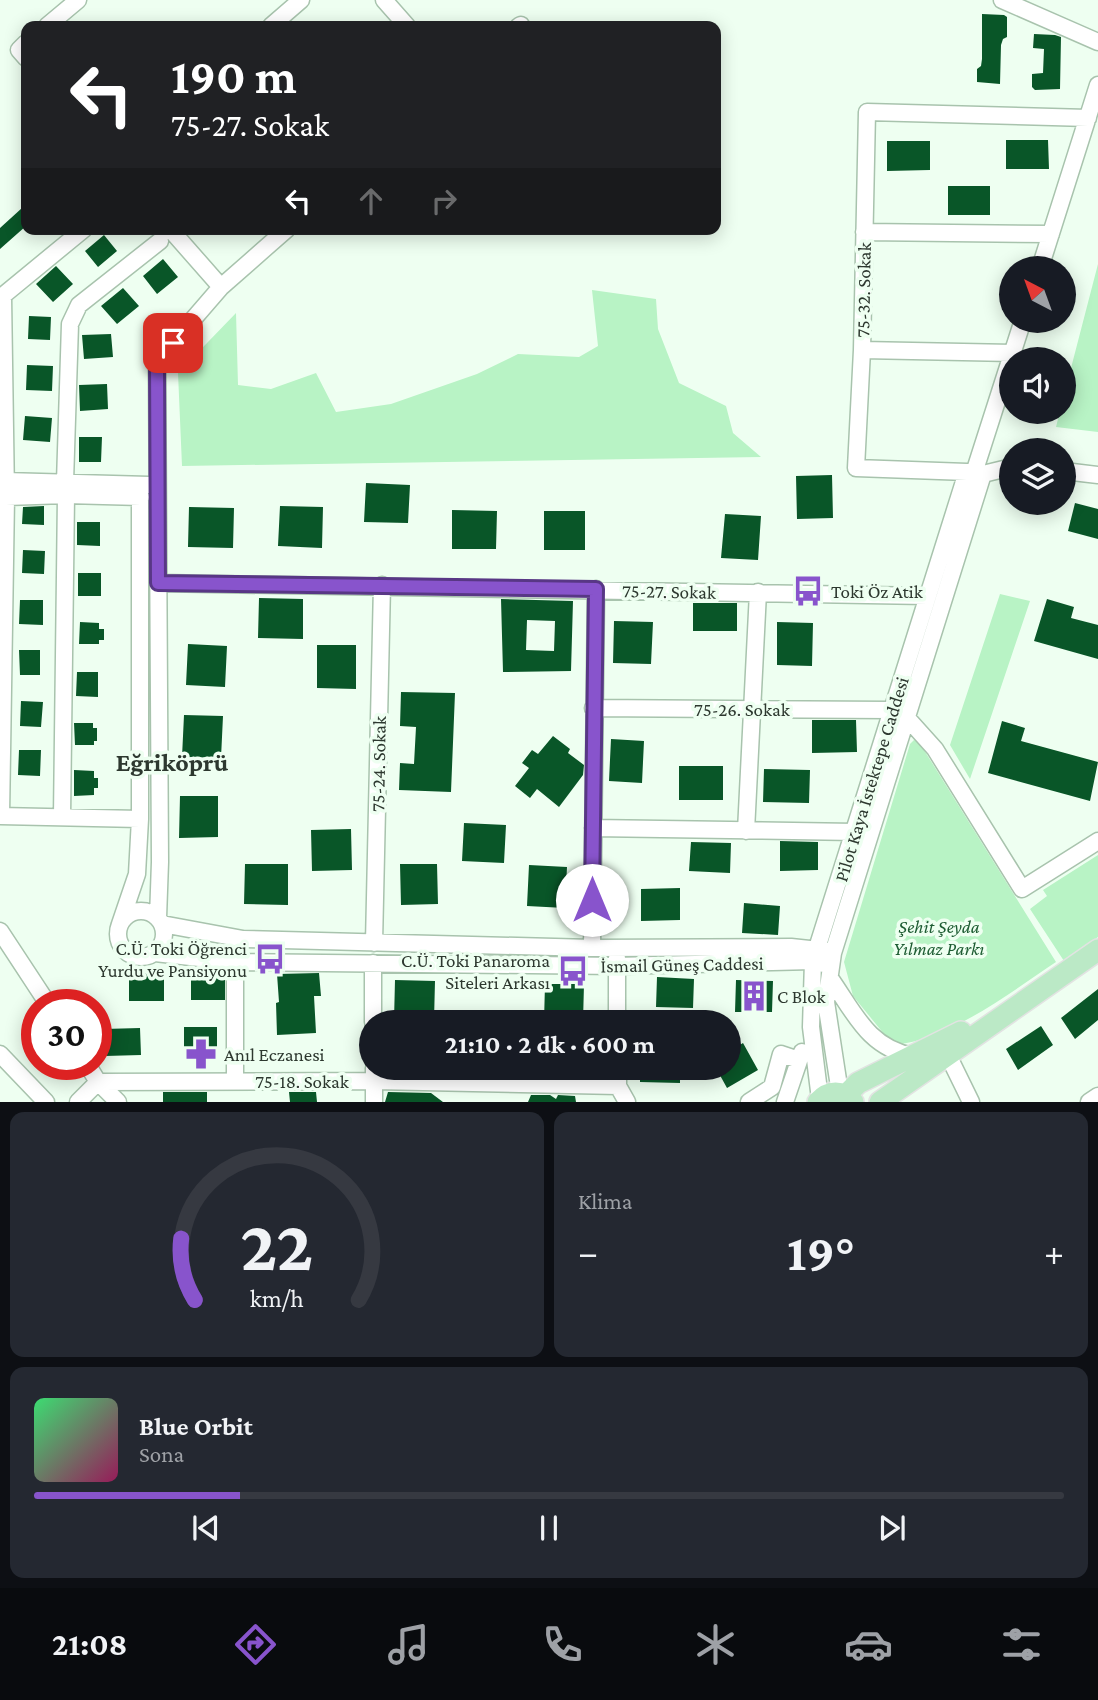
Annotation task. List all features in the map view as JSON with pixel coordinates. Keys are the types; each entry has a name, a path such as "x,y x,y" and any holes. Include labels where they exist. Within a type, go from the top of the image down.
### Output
{"main road":[{"path":"880,1101 1098,950"},
{"path":"835,1098 858,1083 1017,1005"}],"street":[{"path":"53,21 78,0"},
{"path":"277,21 301,0"},
{"path":"384,0 403,21"},
{"path":"1002,0 1098,42"},
{"path":"1044,256 1098,85"},
{"name":"75-32. Sokak","path":"975,473 856,468 862,350 867,113 1087,118"},
{"path":"864,232 1051,234"},
{"path":"77,235 2,297 6,489 1,816 140,820"},
{"path":"62,817 65,489 70,324 79,305 165,235 221,287"},
{"path":"140,491 140,820 137,874 118,938 125,951 140,957 155,953 164,939 160,921 157,361 221,287 279,235"},
{"path":"862,350 999,353"},
{"name":"Pilot Kaya İstektepe Caddesi","path":"835,1098 825,961 908,719 975,473 999,397"},
{"path":"975,473 999,469"},
{"path":"1076,472 1098,475"},
{"name":"Pilot Kaya İstektepe Caddesi","path":"835,1098 811,1027 825,961 856,832 891,710 927,596 975,473"},
{"path":"6,489 140,491 159,485"},
{"name":"75-27. Sokak","path":"158,583 927,596"},
{"name":"75-24. Sokak","path":"374,943 382,585"},
{"path":"592,948 596,589"},
{"path":"746,831 758,592"},
{"name":"75-26. Sokak","path":"593,708 891,710"},
{"path":"891,710 908,719 935,750 1022,889 1098,841"},
{"path":"593,828 856,832"},
{"path":"120,924 131,913 138,911 152,913 160,921"},
{"name":"İsmail Güneş Caddesi","path":"160,921 243,939 618,947 825,961"},
{"path":"0,931 38,989"},
{"path":"617,1010 618,947"},
{"name":"İsmail Güneş Caddesi","path":"155,953 235,962 617,966 825,961"},
{"path":"825,961 871,1037 893,1052 913,1056"},
{"path":"235,962 235,1081"},
{"path":"373,963 373,1010"},
{"path":"785,1101 811,1027"},
{"path":"0,1054 46,1101"},
{"path":"749,1101 772,1087 781,1054 799,1060"},
{"path":"948,1055 971,1101"},
{"name":"75-18. Sokak","path":"98,1082 235,1081 359,1075"},
{"path":"374,1080 374,1101"},
{"name":"75-18. Sokak","path":"496,1080 618,1086"},
{"path":"618,1080 618,1086 627,1101"},
{"path":"78,1101 98,1082 118,1101"},
{"path":"1089,1101 1098,1096"}],"green space":[{"path":"1098,264 1098,432 1056,427 1057,424 1076,424 1076,349"},
{"path":"592,290 656,299 658,329 679,383 726,406 733,433 761,457 182,466 178,373 236,313 238,385 271,389 316,373 336,412 391,404 477,374 518,354 579,357 598,346"},
{"path":"1000,594 1030,601 970,779 950,745"},
{"name":"Şehit Şeyda Yılmaz Parkı","path":"914,740 919,742 1056,962 957,1025 914,1042 893,1045 853,996 844,962 910,744"},
{"path":"1098,855 1098,937 1064,961 1030,909 1047,896 1043,890"}],"building":[{"path":"982,14 1007,17 1007,37 1001,45 1000,84 977,82 977,69 981,66 982,59"},
{"path":"1034,34 1061,37 1060,89 1035,90 1032,87 1032,74 1043,73 1044,49 1033,48"},
{"path":"1006,140 1048,140 1049,169 1006,169"},
{"path":"887,141 930,141 930,170 887,171"},
{"path":"948,186 990,186 990,215 948,215"},
{"path":"21,209 21,230 0,249 0,228"},
{"path":"104,235 117,251 98,267 85,251"},
{"path":"163,259 178,277 157,294 143,276"},
{"path":"56,266 73,284 53,302 36,284"},
{"path":"123,288 139,306 117,324 101,306"},
{"path":"29,316 51,317 50,340 28,339"},
{"path":"111,334 113,357 84,359 82,335"},
{"path":"27,365 53,366 52,391 26,390"},
{"path":"107,384 108,409 80,411 79,385"},
{"path":"25,416 52,418 50,442 23,440"},
{"path":"79,437 102,437 101,462 79,462"},
{"path":"832,475 833,518 797,519 796,476"},
{"path":"366,483 410,485 408,523 364,522"},
{"path":"1076,503 1098,509 1098,539 1068,531 1072,515 1076,515"},
{"path":"44,506 44,525 22,524 23,507"},
{"path":"280,506 323,507 322,548 278,546"},
{"path":"189,507 234,508 233,548 188,547"},
{"path":"452,510 497,511 496,549 452,549"},
{"path":"544,511 585,511 585,550 544,550"},
{"path":"725,514 761,516 758,560 721,558"},
{"path":"77,522 100,522 100,546 77,545"},
{"path":"23,550 45,551 44,574 22,573"},
{"path":"78,573 101,573 101,596 78,596"},
{"path":"259,598 303,599 303,639 258,638"},
{"path":"501,599 573,601 571,671 503,672","holes":["527,620 555,621 554,651 526,650"]},
{"path":"1047,599 1074,607 1071,618 1098,625 1098,659 1034,641"},
{"path":"20,600 43,600 43,625 19,624"},
{"path":"693,603 737,603 737,631 693,631"},
{"path":"614,621 653,622 651,664 613,663"},
{"path":"80,622 99,623 99,629 104,629 104,640 99,640 99,644 79,644"},
{"path":"777,622 813,623 812,666 777,665"},
{"path":"188,644 227,646 225,687 186,685"},
{"path":"317,645 356,645 356,689 317,688"},
{"path":"19,650 40,650 40,675 20,675"},
{"path":"77,672 98,672 98,697 76,696"},
{"path":"401,692 455,693 451,792 399,790 400,763 414,764 416,727 400,726"},
{"path":"21,701 43,702 41,727 20,726"},
{"path":"184,715 223,716 221,758 182,757"},
{"path":"812,720 856,720 857,752 812,753"},
{"path":"1002,721 1025,728 1021,741 1098,762 1090,801 988,773"},
{"path":"74,723 93,723 93,728 97,728 97,741 94,741 94,745 75,745"},
{"path":"553,736 570,749 568,753 584,765 583,775 559,807 537,789 530,798 515,786 529,768 522,763 532,750 538,754"},
{"path":"611,739 644,741 642,783 609,781"},
{"path":"19,750 41,750 40,776 18,775"},
{"path":"679,766 723,766 723,800 679,800"},
{"path":"764,769 810,770 809,803 763,802"},
{"path":"74,770 94,771 94,778 98,778 98,788 94,788 94,795 74,796"},
{"path":"180,796 218,796 218,837 179,838"},
{"path":"464,823 506,825 504,863 462,861"},
{"path":"351,829 352,870 312,871 311,830"},
{"path":"780,841 818,842 818,870 780,871"},
{"path":"691,842 731,843 730,873 689,871"},
{"path":"245,864 288,864 288,905 244,904"},
{"path":"400,864 437,864 438,904 401,905"},
{"path":"529,865 567,867 565,908 527,906"},
{"path":"680,888 680,920 641,921 641,889"},
{"path":"744,903 780,906 778,935 742,933"},
{"path":"129,973 164,974 164,1001 129,1001"},
{"path":"319,973 321,996 314,996 316,1033 277,1035 277,974"},
{"path":"191,974 225,974 225,1000 191,1000"},
{"path":"657,977 694,979 693,1008 656,1007"},
{"path":"395,980 435,981 434,1010 394,1010"},
{"name":"C Blok","path":"736,980 773,981 772,1012 735,1010"},
{"path":"545,984 584,984 583,1010 544,1010"},
{"path":"1098,989 1098,1020 1075,1039 1061,1018"},
{"path":"1041,1026 1053,1045 1018,1070 1006,1049"},
{"path":"184,1027 217,1027 217,1056 184,1055"},
{"path":"140,1028 141,1055 112,1056 112,1029"},
{"path":"743,1043 758,1070 741,1080"},
{"path":"640,1080 680,1080 680,1083"},
{"path":"723,1080 741,1080 727,1088"},
{"path":"163,1092 207,1092 207,1102 163,1102"},
{"path":"289,1092 316,1092 317,1102 290,1102"},
{"path":"388,1092 431,1093 443,1102 385,1102"},
{"path":"531,1095 550,1095 556,1099 558,1095 575,1096 576,1102 528,1102"}],"place":[{"name":"Toki Öz Atik","path":"808,591"},
{"name":"C.Ü. Toki Öğrenci Yurdu ve Pansiyonu","path":"270,959"},
{"name":"C.Ü. Toki Panaroma Siteleri Arkası","path":"573,971"},
{"name":"C Blok","path":"754,996"},
{"name":"Anıl Eczanesi","path":"201,1054"}],"district":[{"name":"Eğriköprü","path":"172,762"}],"route":[{"path":"173,343 157,361 158,583 596,589 592,900"}]}
